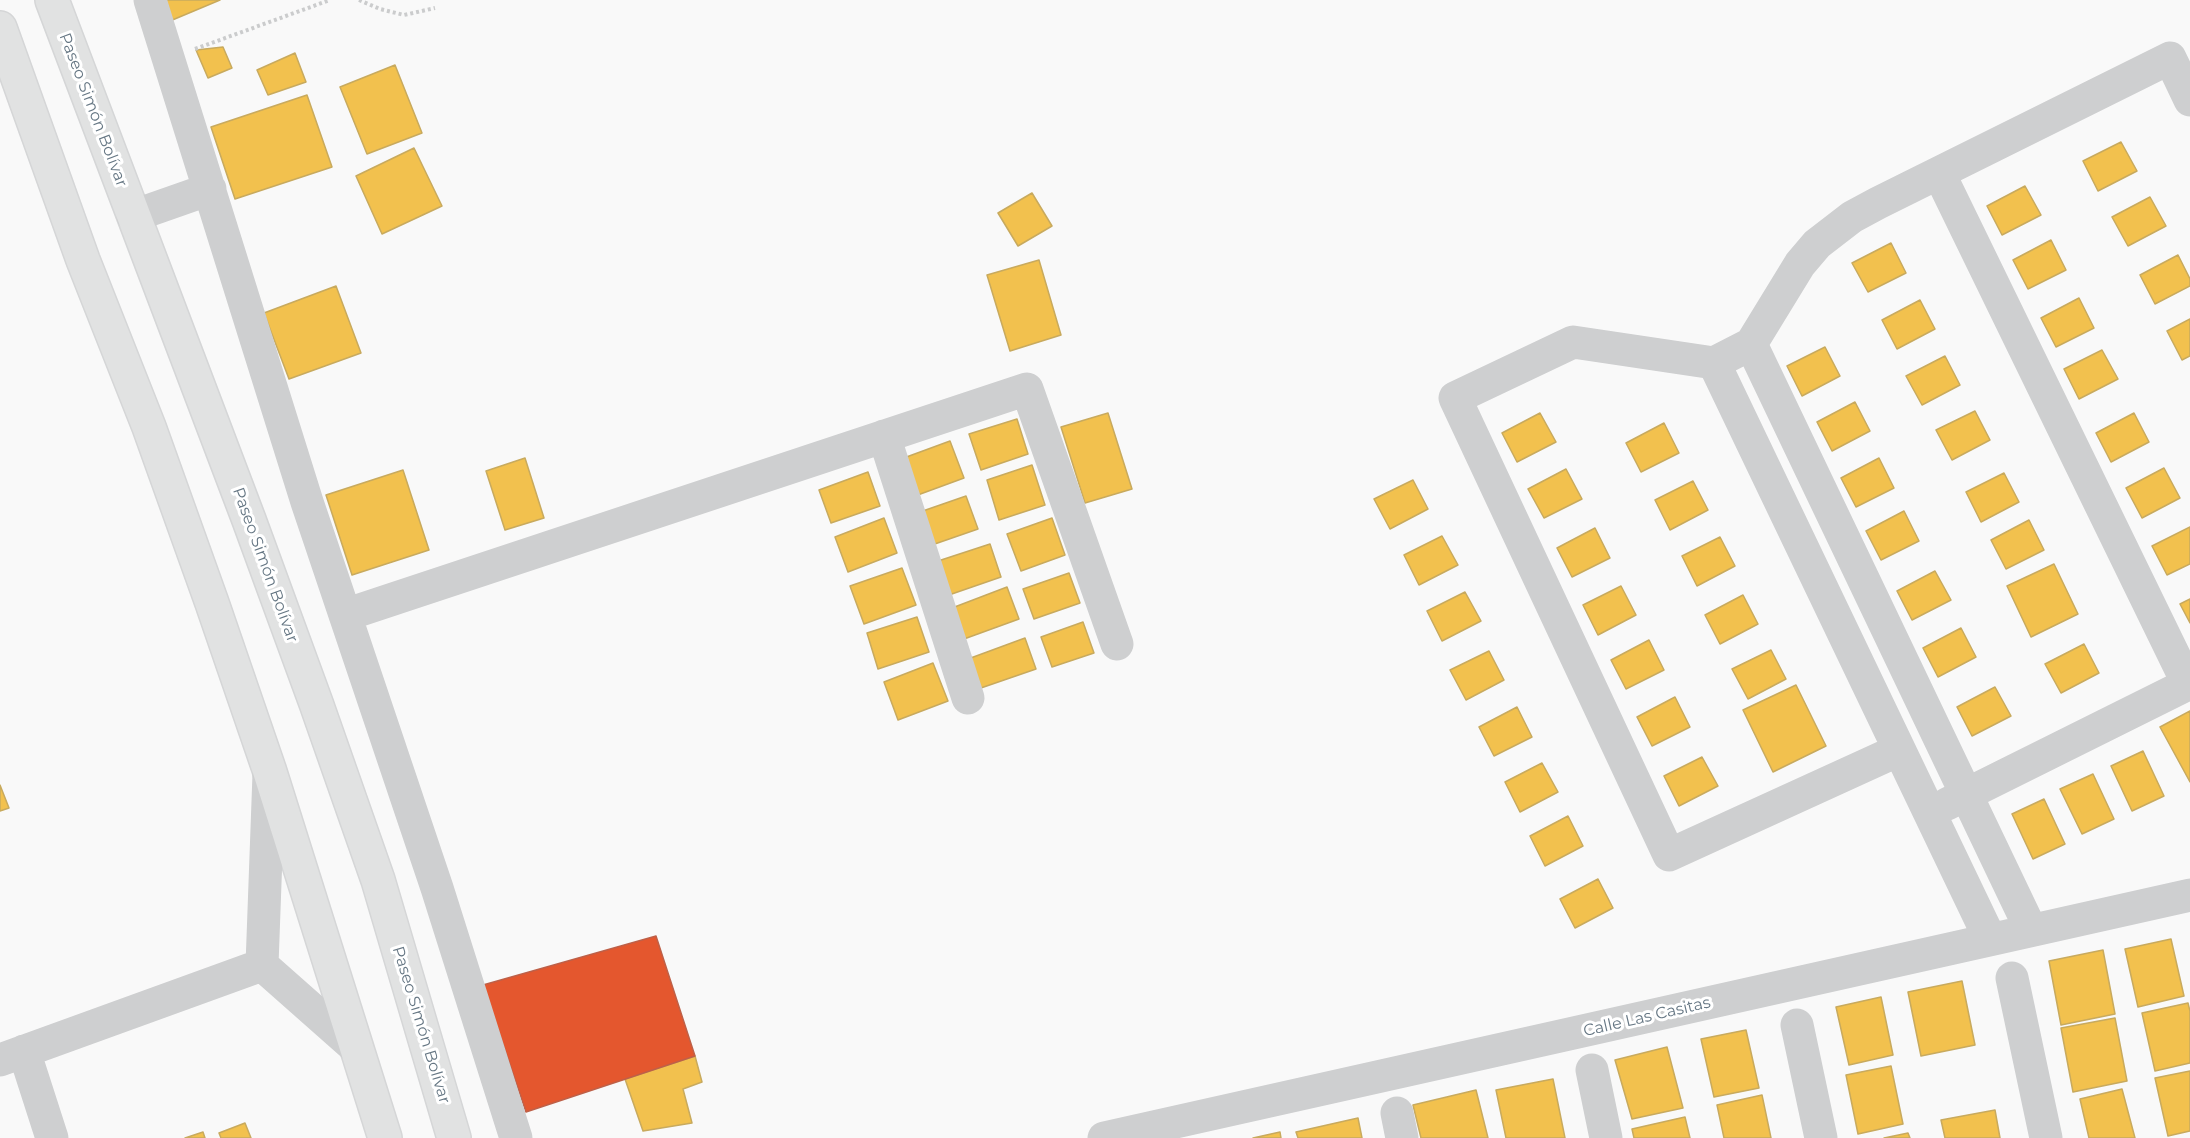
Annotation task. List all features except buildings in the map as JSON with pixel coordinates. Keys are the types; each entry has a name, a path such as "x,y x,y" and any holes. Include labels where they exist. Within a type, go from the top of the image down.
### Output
{"main road":[{"name":"Paseo Simón Bolívar","path":"52,0 253,530 339,769 378,880 454,1138"},
{"path":"0,28 83,260 153,438 269,769 385,1138"}],"street":[{"path":"150,0 304,491 437,888 516,1138"},
{"path":"1899,750 1669,855 1455,398 1573,342 1714,363 1751,344 1800,264 1817,244 1852,218 2170,58 2190,100"},
{"path":"1929,813 2189,683 1939,173"},
{"path":"133,216 210,189"},
{"path":"1751,344 2031,930"},
{"path":"1714,363 1990,939"},
{"path":"345,615 1027,389 1118,644"},
{"path":"884,436 968,698"},
{"path":"262,965 269,769"},
{"name":"Calle Las Casitas","path":"1104,1138 2190,895"},
{"path":"262,965 357,1049"},
{"path":"52,1138 12,1055 262,965"},
{"path":"2012,978 2046,1138"},
{"path":"1797,1025 1821,1138"},
{"path":"1592,1070 1606,1138"}],"path":[{"path":"169,58 330,0"},
{"path":"359,0 380,9 404,15 435,8"}]}
